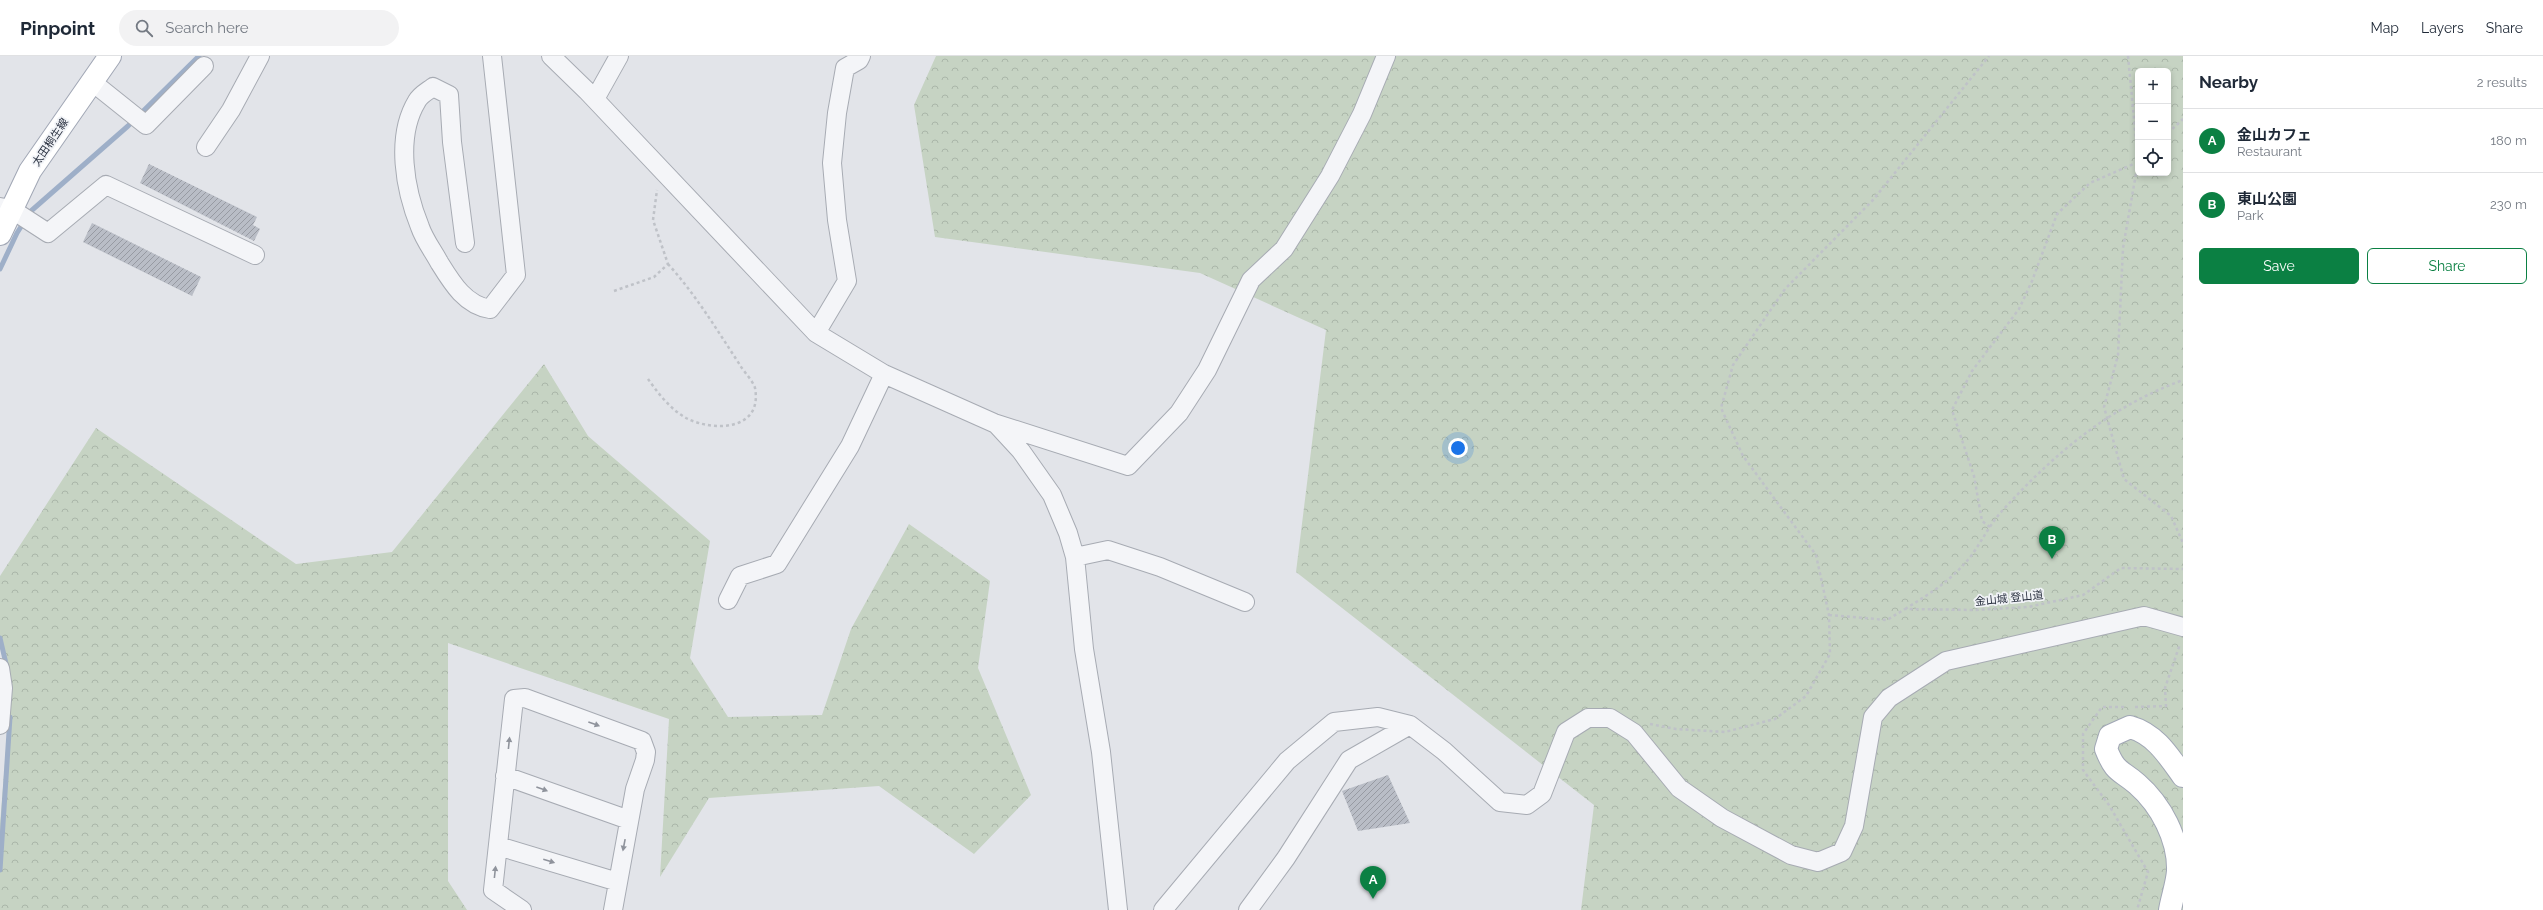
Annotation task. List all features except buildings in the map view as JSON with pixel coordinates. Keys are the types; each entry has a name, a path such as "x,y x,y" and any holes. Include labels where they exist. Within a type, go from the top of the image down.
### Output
{"main road":[{"name":"太田桐生線","path":"0,234 6,208 91,81 110,56"},
{"path":"2170,910 2178,871 2174,839 2159,809 2137,784 2116,770 2106,749 2110,736 2130,727 2143,730 2160,745 2183,776"}],"street":[{"path":"206,147 231,110 260,56"},
{"path":"465,243 452,142 450,95 433,87 417,99 407,125 404,146 411,201 420,229 452,284 476,307 490,308 516,275 492,56"},
{"path":"551,56 595,100 816,333 884,374 994,423 1128,466 1179,413 1206,370 1251,280 1284,250 1330,176 1362,114 1386,56"},
{"path":"595,100 619,56"},
{"path":"816,333 847,281 837,220 832,163 844,62 859,60 861,56"},
{"path":"91,81 146,126 204,66"},
{"path":"6,208 48,233 106,185 255,255"},
{"path":"728,600 740,576 777,564 850,446 884,374"},
{"path":"994,423 1021,451 1052,495 1068,532 1075,557 1084,649 1101,752 1118,910"},
{"path":"1075,557 1108,550 1160,567 1245,602"},
{"path":"1163,910 1287,761 1334,722 1378,717 1410,725 1444,751 1500,802 1527,806 1542,794 1566,732 1588,718 1610,718 1634,733 1685,792 1722,818 1791,855 1818,862 1842,852 1854,826 1872,717 1889,698 1946,661 2144,616 2183,626"},
{"path":"0,668 3,688 0,725"},
{"path":"522,910 493,890 514,698 525,698 642,741 646,752 645,760 635,789 613,910"},
{"path":"1248,910 1286,858 1348,760 1410,725"},
{"path":"505,776 629,820"},
{"path":"498,846 618,882"}],"path":[{"path":"1643,722 1676,729 1725,732 1775,719 1806,696 1830,654 1829,615 1816,555 1743,456 1721,408 1733,365 1785,290 1873,200 1990,56"},
{"path":"2128,56 2136,140"},
{"path":"2171,130 2183,119"},
{"path":"1990,527 1982,521 1974,476 1952,410 1972,371 2019,309 2032,281 2057,214 2090,183 2135,163"},
{"path":"648,379 662,398 685,417 708,426 727,425 748,419 755,408 754,387 692,291 668,264 653,220 660,168"},
{"path":"2136,176 2123,248 2118,355 2104,406 2124,479 2171,516 2183,543"},
{"path":"614,291 654,277 668,264"},
{"path":"1829,615 1887,620 1945,584 1971,556 2001,512 2065,447 2107,417 2183,380"},
{"name":"金山城 登山道","path":"1905,609 1975,610 2028,607 2083,595 2121,568 2183,569"}],"green space":[{"path":"936,56 2183,56 2183,910 1581,910 1594,805 1296,572 1326,330 1200,273 935,237 914,105"},
{"path":"544,364 588,436 710,541 690,658 728,717 822,715 851,629 909,524 990,581 978,668 1031,795 974,854 879,786 709,798 660,877 669,719 448,643 448,881 467,910 0,910 0,824 11,688 0,638 0,576 96,428 296,564 392,552"}],"waterway":[{"path":"0,269 17,233 31,211 128,126 199,56"},
{"path":"0,638 7,668"},
{"path":"0,870 10,717"}],"place":[{"name":"東山公園","path":"2052,559"},
{"name":"金山カフェ","path":"1373,899"}]}
